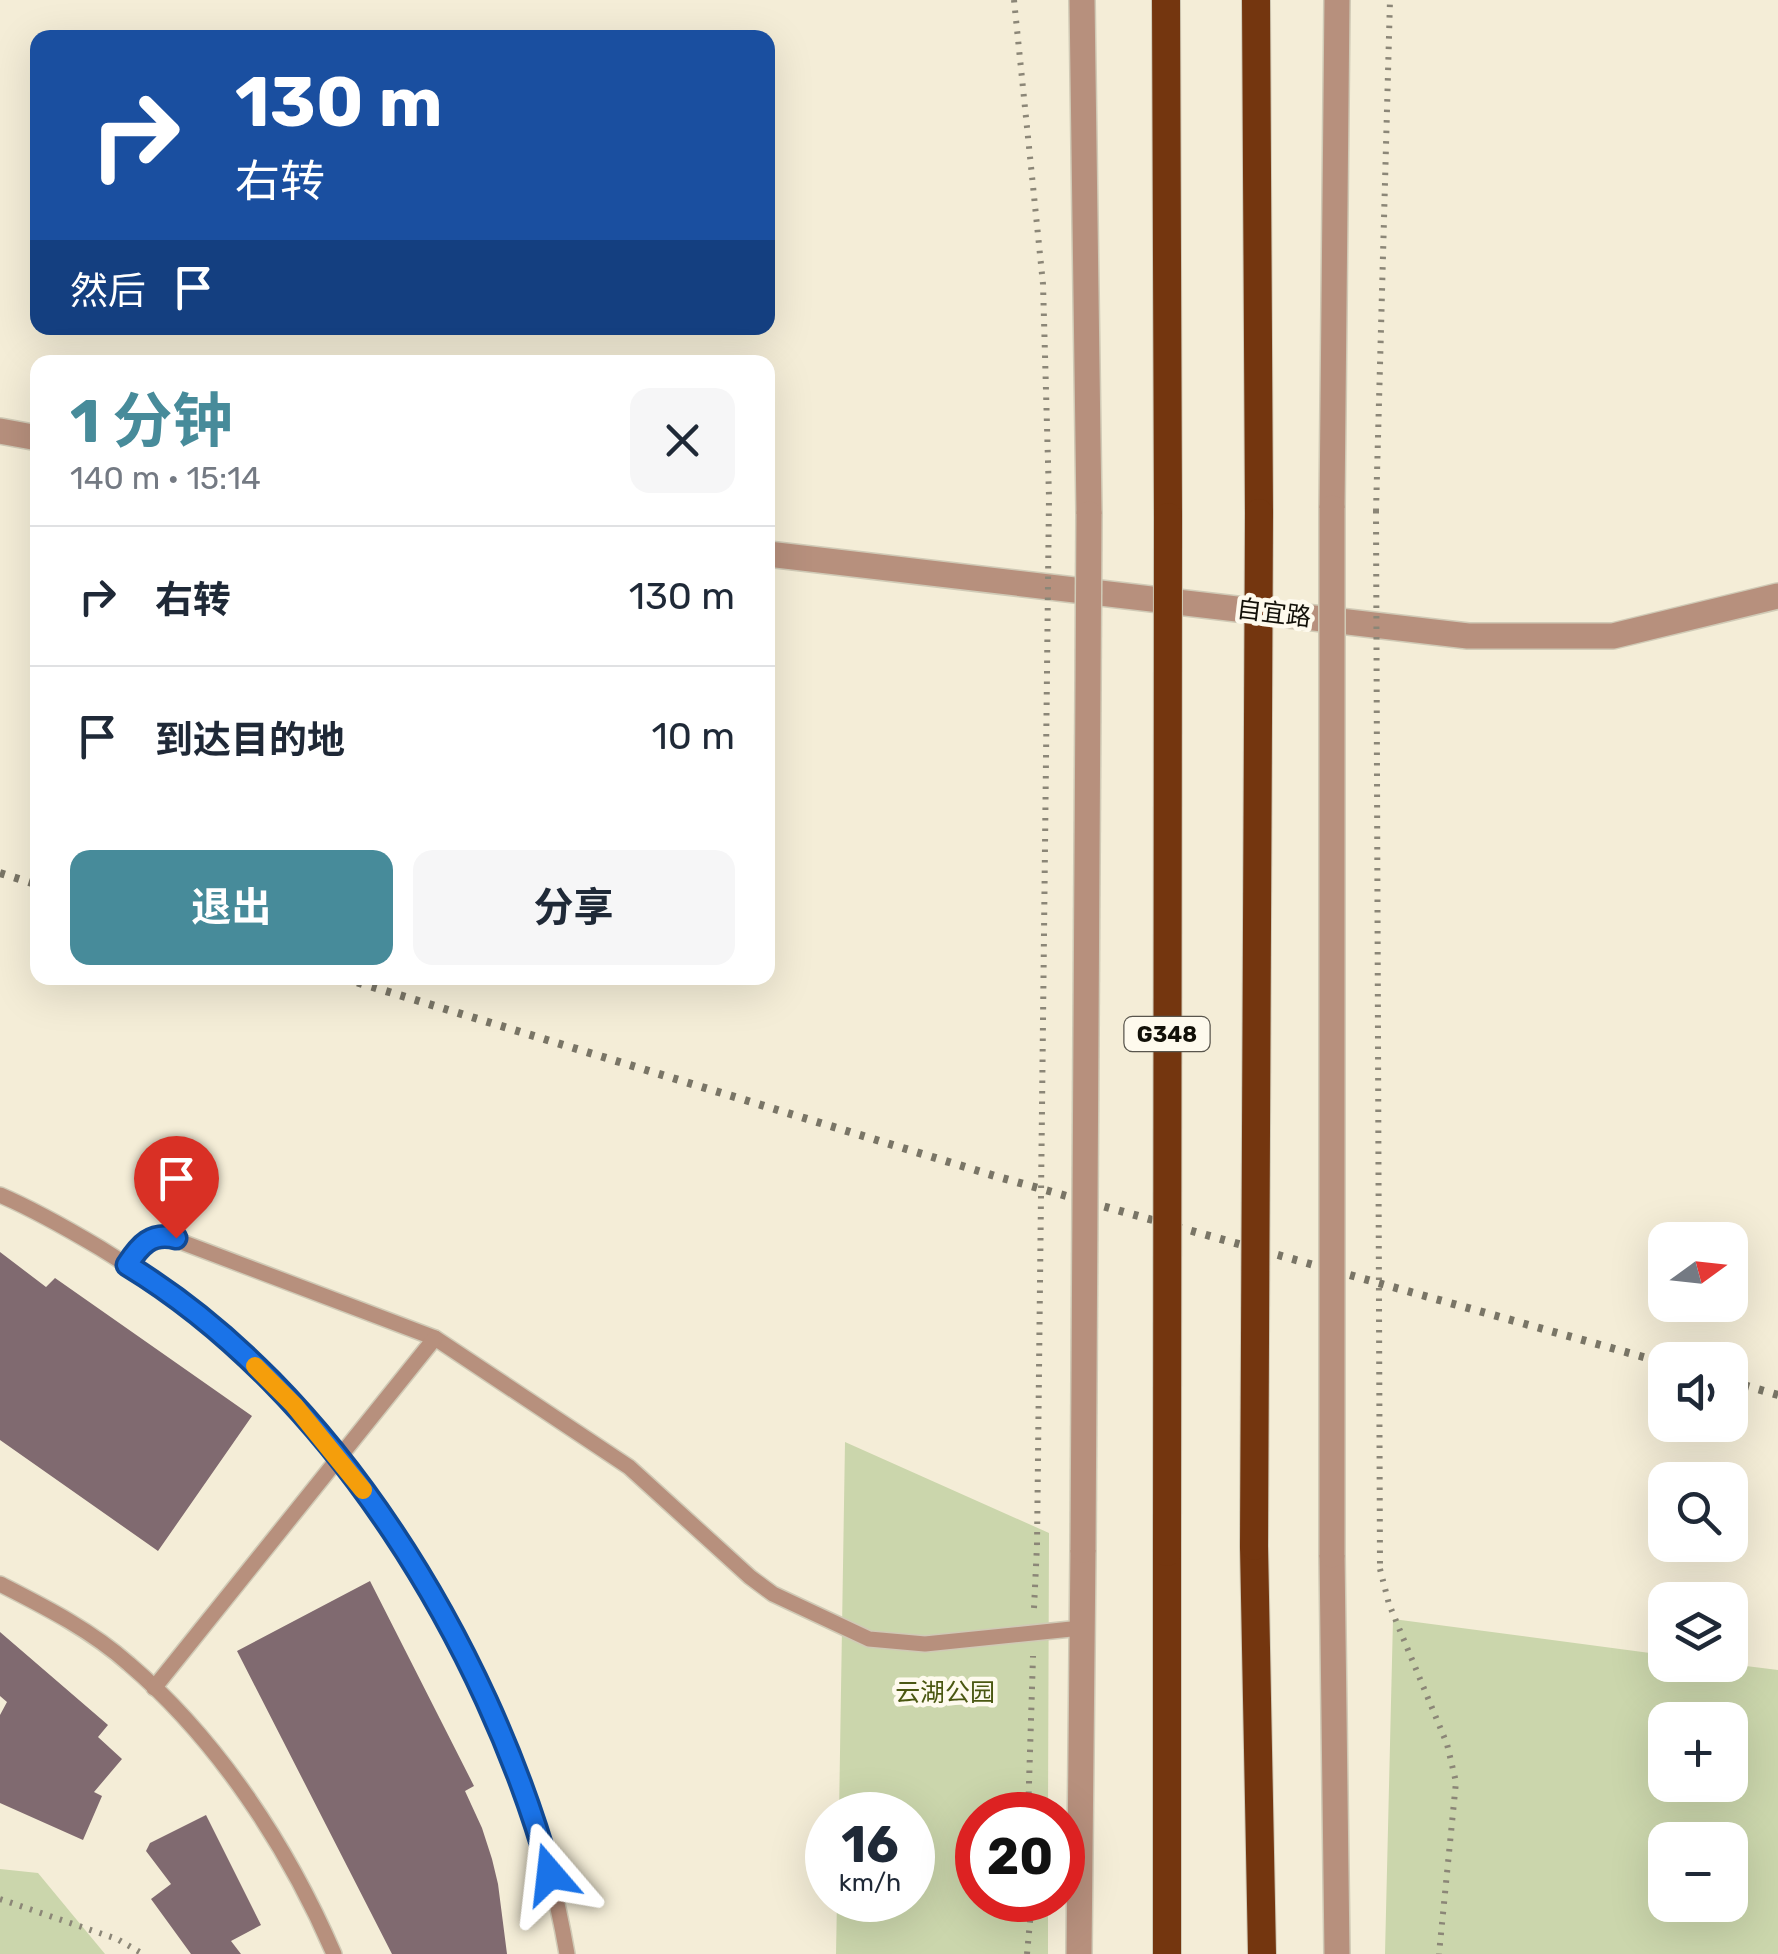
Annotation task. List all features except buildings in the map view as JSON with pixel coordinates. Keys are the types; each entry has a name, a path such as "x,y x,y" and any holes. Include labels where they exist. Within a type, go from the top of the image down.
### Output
{"highway":[{"name":"G348","path":"1166,0 1167,1954"},
{"path":"1256,0 1259,512 1254,1546 1262,1954"}],"street":[{"path":"1080,1954 1089,514 1082,0"},
{"path":"1336,1954 1332,508 1337,0"},
{"path":"0,430 30,436"},
{"name":"自宜路","path":"775,555 1468,636 1614,636 1778,596"}],"lane":[{"path":"0,1195 127,1265 188,1308 294,1405 338,1458 391,1529 471,1664 525,1796 556,1899 567,1954"},
{"path":"127,1265 144,1241 163,1235 435,1338 630,1467 772,1594 869,1639 924,1644 1081,1628"},
{"path":"154,1688 435,1338"},
{"path":"0,1584 91,1635 129,1663 218,1758 252,1804 318,1916 334,1954"}],"path":[{"path":"1014,0 1042,284 1049,497 1037,1544 1029,1792"},
{"path":"1390,0 1376,511 1380,1570 1389,1604 1447,1744 1456,1782 1439,1954"},
{"path":"0,1899 118,1939 143,1954"},
{"path":"1027,1954 1030,1922"}],"green space":[{"name":"云湖公园","path":"845,1442 1049,1533 1048,1792 955,1792 955,1922 1048,1922 1048,1954 836,1954 837,1922 935,1922 935,1792 839,1792"},
{"path":"1393,1619 1648,1653 1648,1682 1748,1682 1748,1666 1778,1670 1778,1954 1385,1954"},
{"path":"0,1869 38,1873 105,1954 0,1954"}],"railway":[{"path":"0,873 30,882"},
{"path":"366,985 995,1176 1648,1358"},
{"path":"1748,1386 1778,1395"}],"slow traffic":[{"path":"255,1366 294,1405 363,1490"}],"route":[{"path":"176,1238 163,1235 144,1241 127,1265 227,1340 294,1405 391,1529 471,1664 509,1751 550,1874"}]}
